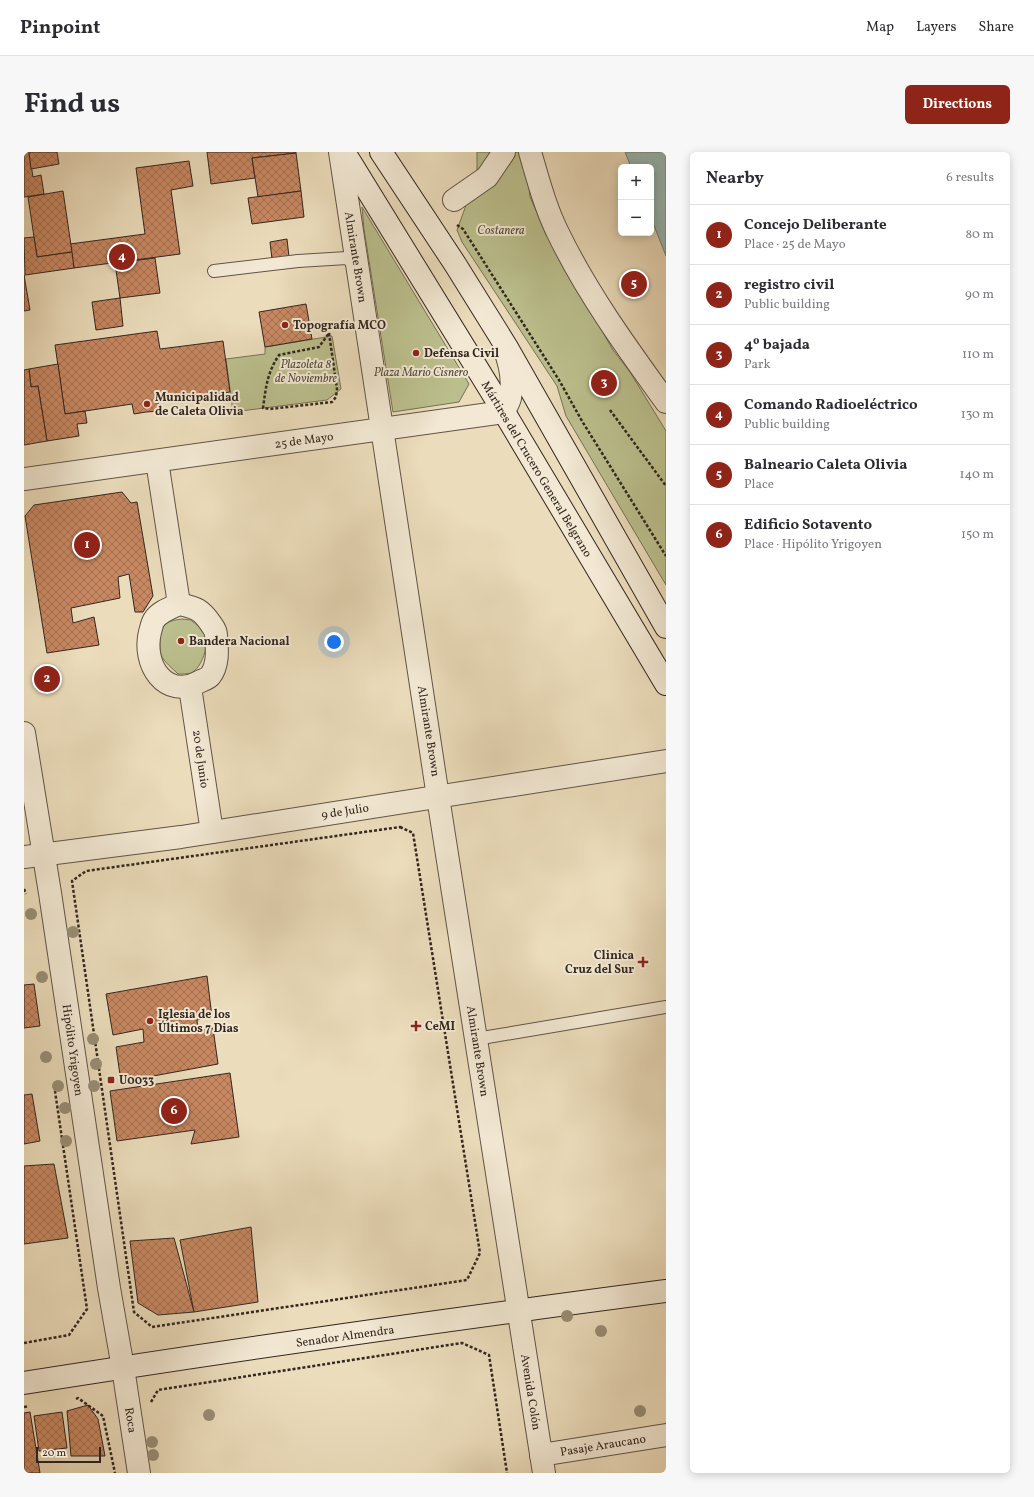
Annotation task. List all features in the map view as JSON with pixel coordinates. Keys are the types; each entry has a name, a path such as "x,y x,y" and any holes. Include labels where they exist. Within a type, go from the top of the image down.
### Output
{"street":[{"name":"Almirante Brown","path":"340,152 353,258 383,429 438,797 519,1310"},
{"name":"Mártires del Crucero General Belgrano","path":"344,152 504,412 666,684"},
{"path":"381,152 455,264 499,335 666,627"},
{"path":"454,200 487,177 504,152"},
{"path":"530,152 541,189 557,232 608,322 666,402"},
{"path":"499,335 509,361 512,384 510,399 504,412"},
{"name":"25 de Mayo","path":"24,480 504,412"},
{"path":"157,461 179,604"},
{"path":"179,604 203,613 216,632 217,661 210,677 190,686 178,687 163,681 152,667 148,653 149,637 153,621 164,611 179,604"},
{"name":"20 de Junio","path":"190,686 212,832"},
{"name":"Hipólito Yrigoyen","path":"24,733 33,856 123,1368"},
{"name":"9 de Julio","path":"33,856 181,837 666,761"},
{"name":"Senador Almendra","path":"24,1383 519,1310 666,1291"},
{"name":"Avenida Colón","path":"519,1310 542,1464"},
{"name":"Roca","path":"123,1368 139,1473"},
{"name":"Pasaje Araucano","path":"542,1464 666,1435"}],"lane":[{"path":"214,271 298,261 353,258"},
{"path":"476,1039 666,1007"}],"path":[{"path":"452,222 463,229 554,373 586,428 666,556"},
{"path":"329,333 337,389 336,397 332,402 270,409 263,408 266,383 271,367 279,355 319,347 329,333"},
{"path":"610,410 666,486"},
{"path":"400,827 413,833 480,1253 467,1280 152,1327 134,1312 72,881 86,871 400,827"},
{"path":"24,889 27,895"},
{"path":"24,1343 69,1335 87,1309 54,1085"},
{"path":"158,1390 462,1343 489,1355 507,1473"},
{"path":"70,1400 78,1398 104,1416 115,1473"},
{"path":"24,1407 32,1406"}],"green space":[{"name":"Costanera","path":"477,152 524,152 530,197 549,239 613,350 630,372 666,431 666,585 566,416 557,386 462,242 457,230 477,175"},
{"name":"Plaza Mario Cisnero","path":"362,207 469,384 459,402 393,412 364,229"},
{"name":"Plazoleta 8 de Noviembre","path":"332,336 341,389 327,400 233,412 226,359 265,354 265,347"},
{"path":"182,619 191,620 198,626 206,638 206,644 204,655 199,666 191,673 178,674 162,658 160,636 162,628 165,625 171,621"}],"water":[{"path":"625,152 666,152 666,256 654,226 654,164 630,164"}],"building":[{"path":"24,152 29,152 33,177 41,175 44,194 24,197"},
{"path":"29,152 57,152 59,164 31,169"},
{"path":"207,152 296,153 252,158 255,178 211,184"},
{"path":"296,153 301,191 258,197 252,158"},
{"path":"189,161 193,186 171,190 180,254 74,268 70,244 145,234 136,168"},
{"path":"63,191 72,252 37,257 28,197"},
{"path":"301,191 304,217 252,224 248,198"},
{"path":"34,237 37,257 72,252 74,268 25,275 24,238"},
{"path":"287,239 289,257 272,259 270,242"},
{"path":"155,258 160,293 120,298 115,263"},
{"path":"24,275 30,310 24,311"},
{"path":"120,298 123,326 96,330 92,302"},
{"name":"Topografía MCO","path":"306,304 312,339 265,347 259,312"},
{"name":"Municipalidad de Caleta Olivia","path":"157,331 160,349 223,341 230,392 158,402 159,411 134,414 132,404 65,414 55,345"},
{"path":"58,364 65,414 85,411 87,423 77,424 79,436 47,441 38,386 31,387 29,369"},
{"path":"29,369 31,387 38,386 47,441 24,445 24,370"},
{"path":"122,492 131,503 137,502 153,596 143,612 135,612 129,574 118,577 120,598 71,608 73,623 94,617 99,645 47,653 25,516 34,505"},
{"path":"207,976 212,1017 197,1020 198,1031 213,1028 218,1064 121,1082 116,1047 144,1042 143,1029 113,1035 106,994"},
{"path":"34,984 40,1026 24,1028 24,985"},
{"path":"230,1073 239,1137 191,1144 195,1130 117,1141 110,1091"},
{"path":"32,1094 40,1141 24,1144 24,1095"},
{"path":"54,1164 68,1238 24,1244 24,1166"},
{"path":"251,1227 258,1302 194,1312 180,1240"},
{"path":"174,1238 194,1312 158,1315 138,1303 130,1241"},
{"path":"88,1405 98,1419 105,1456 71,1456 67,1411"},
{"path":"30,1412 40,1473 24,1473 24,1413"},
{"path":"62,1412 67,1448 39,1451 34,1416"}],"place":[{"name":"Comando Radioeléctrico","path":"122,257"},
{"name":"Balneario Caleta Olivia","path":"634,284"},
{"name":"Topografía MCO","path":"285,325"},
{"name":"Defensa Civil","path":"416,353"},
{"name":"4º bajada","path":"604,383"},
{"name":"Municipalidad de Caleta Olivia","path":"147,404"},
{"name":"Concejo Deliberante","path":"87,545"},
{"name":"Bandera Nacional","path":"181,641"},
{"name":"registro civil","path":"47,679"},
{"name":"Clinica Cruz del Sur","path":"643,962"},
{"name":"Iglesia de los Últimos 7 Dias","path":"150,1021"},
{"name":"CeMI","path":"416,1026"},
{"name":"U0033","path":"111,1080"},
{"name":"Edificio Sotavento","path":"174,1111"}]}
